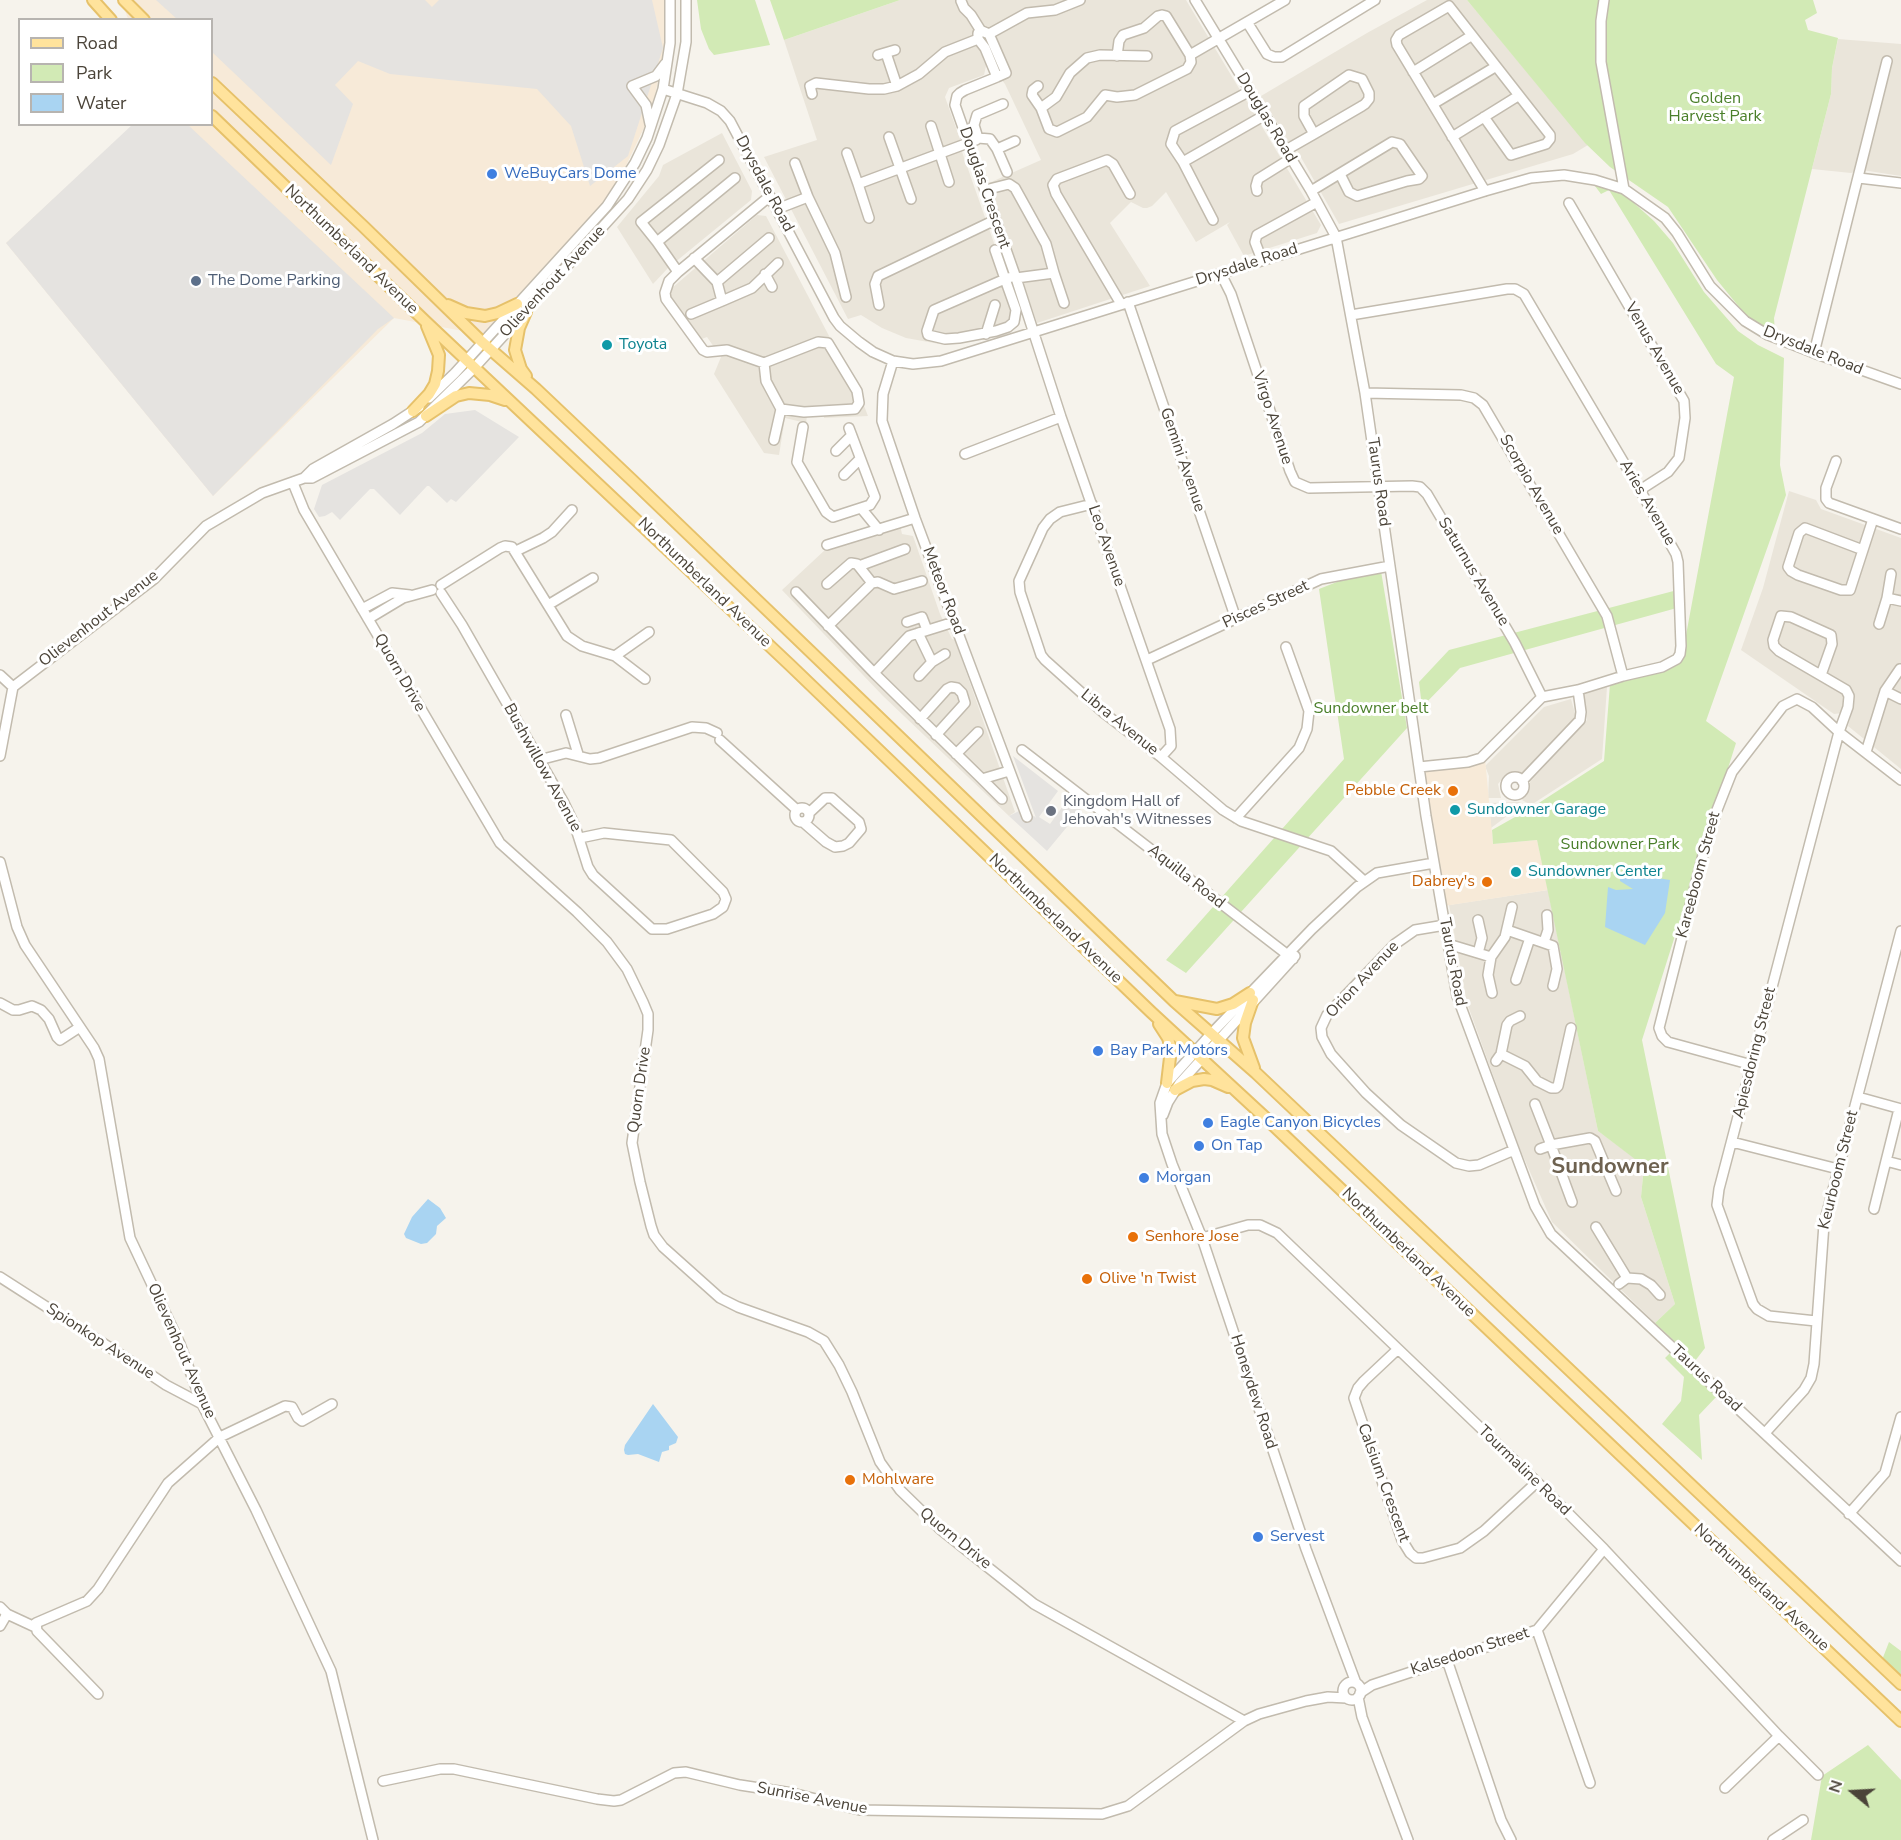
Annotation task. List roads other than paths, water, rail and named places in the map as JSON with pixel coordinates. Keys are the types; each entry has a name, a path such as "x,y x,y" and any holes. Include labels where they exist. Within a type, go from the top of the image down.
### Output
{"main road":[{"path":"93,0 109,18"},
{"path":"124,0 142,18"},
{"name":"Northumberland Avenue","path":"213,84 490,350 536,389 1174,1001 1256,1072 1901,1684"},
{"name":"Northumberland Avenue","path":"213,117 470,364 765,641 1151,1012 1239,1092 1901,1721"},
{"path":"440,301 476,315 521,308 515,350 520,369 536,389"},
{"path":"413,411 429,394 435,384 438,371 439,355 426,322"},
{"path":"426,416 456,396 469,393 490,395 511,402"},
{"path":"1174,1001 1217,1009 1252,997"},
{"path":"1252,997 1243,1038 1256,1072"},
{"path":"1151,1012 1168,1038 1171,1049 1171,1087 1204,1079 1212,1080 1239,1092"}],"street":[{"name":"Olievenhout Avenue","path":"13,687 154,579 206,526 250,499 304,478 313,469 413,411 490,350 521,308 607,206 634,163 651,127 663,89 670,43 670,0"},
{"name":"Olievenhout Avenue","path":"304,478 312,478 403,432 426,416 470,364 482,342 521,308 628,199 647,170 659,145 677,94 686,42 686,0"},
{"name":"Douglas Road","path":"1195,0 1311,191 1336,237"},
{"path":"1190,55 1285,0"},
{"path":"1247,22 1267,54 1282,57 1376,0"},
{"path":"1604,0 1601,21 1601,62 1624,189"},
{"path":"961,1 982,35"},
{"path":"810,87 819,84 884,89 897,86 919,74 945,52 1023,14 1055,10 1078,1"},
{"path":"1484,117 1511,155 1546,144 1550,139 1550,135 1449,6 1399,35 1396,43 1485,191"},
{"path":"1038,86 1032,93 1049,129 1057,132 1087,117 1105,91 1126,98 1135,95 1187,69 1191,62 1190,55 1166,16 1162,15 1144,28 1123,34 1119,41 1118,56"},
{"name":"Douglas Crescent","path":"982,35 985,48 1002,75 965,90 957,96 956,105 1034,332"},
{"path":"1413,72 1471,36"},
{"path":"886,53 897,86"},
{"path":"1041,108 1056,98 1070,73 1087,58 1100,55 1147,56"},
{"path":"651,127 646,105 632,86 656,76 667,60"},
{"path":"1814,353 1887,61"},
{"path":"1433,104 1496,67"},
{"path":"1257,191 1257,179 1314,134 1367,102 1369,90 1362,79 1349,75 1304,106 1304,116 1314,134"},
{"name":"Drysdale Road","path":"663,89 707,103 721,111 730,121 825,303 840,326 873,352 892,361 913,364 941,361 1485,191 1531,178 1564,175 1595,180 1624,189 1665,218 1710,286 1745,321 1768,335 1901,384"},
{"path":"1214,220 1184,162 1171,144 1175,131 1250,91"},
{"path":"1452,137 1518,96"},
{"path":"978,138 974,125 977,115 1003,104"},
{"path":"1184,162 1265,116"},
{"path":"931,126 949,182"},
{"path":"889,137 911,199"},
{"path":"858,184 983,137 990,139 998,148 1007,172"},
{"path":"998,148 1015,141"},
{"path":"1311,191 1392,142 1400,144 1422,176 1419,179 1357,196 1349,192 1340,174"},
{"path":"847,153 869,218"},
{"path":"678,272 641,222 719,160"},
{"name":"Gemini Avenue","path":"1130,194 1113,164 1107,160 1058,179 1053,185 1056,194 1124,303 1236,619"},
{"path":"795,163 808,197 835,253 846,297"},
{"path":"657,242 735,178"},
{"path":"1859,178 1901,183"},
{"path":"985,190 1009,184 1015,188 1046,244 1064,303"},
{"path":"770,196 678,272 667,287 666,299 703,350 710,352 727,350 764,363 818,342 825,341 830,345 859,398 857,406 851,411 804,412 781,409"},
{"path":"777,209 808,197"},
{"path":"1262,260 1255,242 1257,235 1317,202"},
{"name":"Venus Avenue","path":"1569,202 1684,401 1685,418 1679,458 1668,472 1640,490"},
{"path":"879,305 875,284 878,276 995,220"},
{"path":"717,282 769,237"},
{"name":"Taurus Road","path":"1336,237 1365,393 1419,767 1460,1008 1535,1206 1551,1234 1901,1562"},
{"path":"995,250 1005,279 1016,310 1014,322 1008,327 959,338 945,339 929,336 927,331 936,305 1005,279 1054,273"},
{"path":"694,258 717,282 722,301"},
{"path":"691,314 746,291 778,263"},
{"path":"765,274 772,287"},
{"name":"Virgo Avenue","path":"1221,274 1231,294 1295,482 1309,488 1378,488"},
{"name":"Aries Avenue","path":"1351,315 1507,289 1520,291 1530,302 1676,554 1680,654 1672,664 1578,690 1542,697"},
{"path":"986,333 995,305"},
{"path":"959,327 959,338"},
{"name":"Leo Avenue","path":"1034,332 1172,739 1170,748 1161,757"},
{"name":"Meteor Road","path":"892,361 883,394 881,414 915,518 1027,817"},
{"path":"764,363 766,381 781,409 774,440"},
{"name":"Scorpio Avenue","path":"1365,393 1461,395 1474,398 1483,405 1607,616 1623,676"},
{"path":"965,454 1061,417"},
{"path":"803,427 794,445 797,462 826,512 833,517 873,503 875,497 850,432 836,451"},
{"path":"844,475 860,459"},
{"path":"1836,461 1826,488 1826,499 1834,506 1901,529"},
{"name":"Quorn Drive","path":"293,483 298,498 500,843 597,930 618,954 643,1002 649,1021 632,1143 651,1226 654,1235 663,1247 720,1298 738,1307 808,1332 824,1341 852,1392 880,1462 900,1491 940,1529 1034,1604 1244,1721"},
{"name":"Saturnus Avenue","path":"1378,488 1416,486 1425,492 1515,644 1542,697"},
{"path":"276,487 298,498"},
{"name":"Libra Avenue","path":"1092,504 1060,512 1050,519 1043,528 1021,575 1020,592 1041,655 1104,713 1161,757 1223,810 1236,818 1331,851 1364,881"},
{"path":"861,508 879,530"},
{"path":"516,551 552,532 572,510"},
{"path":"827,545 915,518"},
{"path":"1863,550 1805,528 1798,535 1788,567 1798,575 1848,591 1853,584 1874,519"},
{"path":"368,619 396,601 410,595 438,589 504,546 512,547 562,631 582,646 615,656 645,679"},
{"path":"859,567 905,549"},
{"path":"827,584 849,563 855,563 872,583"},
{"name":"Pisces Street","path":"1147,660 1322,579 1390,566"},
{"path":"1879,624 1891,574"},
{"path":"548,605 593,578"},
{"path":"828,626 872,583 878,582 894,589 922,581"},
{"name":"Bushwillow Avenue","path":"438,589 462,625 567,807 580,838 588,867 594,875 652,929 667,929 713,914 723,907 726,898 723,892 671,840 604,833 580,838"},
{"path":"796,592 874,673 1002,799"},
{"path":"362,609 392,593 410,595"},
{"path":"1887,598 1901,601"},
{"path":"907,622 926,615 922,632 932,662"},
{"path":"1781,616 1791,617 1831,635 1832,644 1821,675 1774,646 1773,640 1781,616"},
{"path":"874,673 909,636 954,622"},
{"path":"615,656 649,632"},
{"path":"1236,818 1299,748 1306,729 1309,711 1286,647"},
{"path":"919,676 932,662 945,654"},
{"path":"1866,752 1885,691 1900,669"},
{"path":"0,675 13,687 0,756"},
{"name":"Apiesdoring Street","path":"1816,1320 1769,1316 1761,1313 1753,1304 1717,1205 1719,1190 1839,732 1848,706 1848,693 1821,675"},
{"path":"920,719 947,688 954,687 962,693 965,703 963,708 936,735"},
{"path":"1522,781 1580,720 1578,690"},
{"path":"1885,691 1901,699"},
{"path":"1419,767 1468,762 1481,758 1542,697"},
{"name":"Kareeboom Street","path":"1752,1065 1668,1042 1662,1036 1659,1028 1704,851 1732,772 1783,706 1792,700 1799,699 1812,707 1839,732"},
{"path":"566,715 578,754"},
{"path":"539,760 566,753 578,754 590,759 599,758 697,727 706,728 719,737 797,810 796,818 806,818 823,800 832,798 859,822 861,829 849,843 835,847 826,842 806,818"},
{"path":"956,754 978,732"},
{"path":"1839,732 1901,780"},
{"name":"Aquilla Road","path":"1022,750 1290,956"},
{"path":"982,779 1009,771"},
{"name":"Olievenhout Avenue","path":"0,862 25,945 94,1048 101,1067 130,1238 180,1344 202,1404 306,1613 331,1671 373,1840"},
{"name":"Honeydew Road","path":"1408,1840 1362,1717 1346,1660 1298,1527 1202,1238 1172,1164 1162,1134 1160,1103 1215,1036 1324,919 1369,876 1390,869 1434,863"},
{"path":"1492,993 1488,978 1491,957 1505,937 1512,907"},
{"path":"1544,942 1548,924 1547,915"},
{"path":"1478,920 1482,938 1478,953"},
{"name":"Orion Avenue","path":"1445,926 1415,930 1395,944 1327,1015 1322,1028 1322,1037 1331,1054 1366,1093 1401,1125 1448,1158 1464,1165 1479,1165 1514,1150"},
{"path":"1507,930 1552,945 1555,950 1557,973 1553,986"},
{"name":"Keurboom Street","path":"1765,1433 1804,1390 1811,1378 1814,1364 1824,1224 1901,931"},
{"path":"1516,980 1530,938"},
{"path":"1448,944 1491,957"},
{"path":"0,1004 13,1010 32,1006 41,1010 47,1016 60,1040 80,1027"},
{"path":"1520,1016 1507,1025 1498,1058 1525,1066 1537,1081 1551,1088 1558,1086 1571,1028"},
{"path":"1857,1097 1900,1109 1874,1209"},
{"path":"1535,1104 1572,1202"},
{"path":"1540,1149 1590,1138 1595,1141 1616,1191"},
{"path":"1732,1142 1838,1169"},
{"path":"1886,1161 1901,1165"},
{"name":"Tourmaline Road","path":"1202,1238 1248,1225 1260,1225 1270,1229 1537,1482 1604,1549 1818,1775"},
{"path":"1596,1227 1623,1281 1646,1281 1659,1295"},
{"name":"Spionkop Avenue","path":"0,1277 166,1385 202,1404"},
{"name":"Calsium Crescent","path":"1398,1349 1364,1381 1354,1398 1402,1540 1410,1553 1416,1558 1423,1558 1460,1548 1484,1531 1537,1482"},
{"path":"35,1627 38,1621 87,1600 98,1589 168,1483 220,1437 285,1406 292,1407 302,1421 332,1404"},
{"path":"1850,1514 1885,1473 1901,1417"},
{"name":"Kalsedoon Street","path":"1354,1692 1537,1630 1604,1549"},
{"path":"0,1626 3,1610 35,1627 37,1632 98,1694"},
{"path":"1537,1630 1590,1783"},
{"name":"Honeydew Road","path":"1344,1686 1346,1660"},
{"path":"1446,1660 1501,1820 1511,1840"},
{"path":"1351,1682 1354,1692 1342,1692 1344,1686 1351,1682"},
{"name":"Sunrise Avenue","path":"1328,1697 1344,1686"},
{"name":"Sunrise Avenue","path":"383,1781 432,1770 454,1769 614,1801 621,1800 674,1773 686,1772 860,1810 1102,1814 1128,1806 1244,1721 1286,1706 1354,1692"},
{"path":"1725,1788 1779,1736"},
{"path":"1773,1840 1784,1837 1803,1820"}],"water":[{"path":"1620,872 1670,880 1665,913 1645,945 1605,927 1608,887 1616,890 1633,889 1620,881"},
{"path":"428,1199 440,1208 446,1218 437,1226 436,1234 427,1243 421,1244 406,1238 404,1234 412,1217"},
{"path":"653,1404 678,1437 676,1443 669,1446 669,1450 662,1452 659,1462 638,1454 625,1454 624,1450 625,1445"}],"place":[{"name":"WeBuyCars Dome","path":"492,174"},
{"name":"The Dome Parking","path":"196,281"},
{"name":"Toyota","path":"607,345"},
{"name":"Pebble Creek","path":"1453,791"},
{"name":"Sundowner Garage","path":"1455,810"},
{"name":"Kingdom Hall of Jehovah's Witnesses","path":"1051,811"},
{"name":"Sundowner Center","path":"1516,872"},
{"name":"Dabrey's","path":"1487,882"},
{"name":"Bay Park Motors","path":"1098,1051"},
{"name":"Eagle Canyon Bicycles","path":"1208,1123"},
{"name":"On Tap","path":"1199,1146"},
{"name":"Morgan","path":"1144,1178"},
{"name":"Senhore Jose","path":"1133,1237"},
{"name":"Olive 'n Twist","path":"1087,1279"},
{"name":"Mohlware","path":"850,1480"},
{"name":"Servest","path":"1258,1537"}],"district":[{"name":"Sundowner","path":"1610,1168"}],"park label":[{"name":"Golden Harvest Park","path":"1715,108"},
{"name":"Sundowner belt","path":"1371,709"},
{"name":"Sundowner Park","path":"1620,845"}]}
